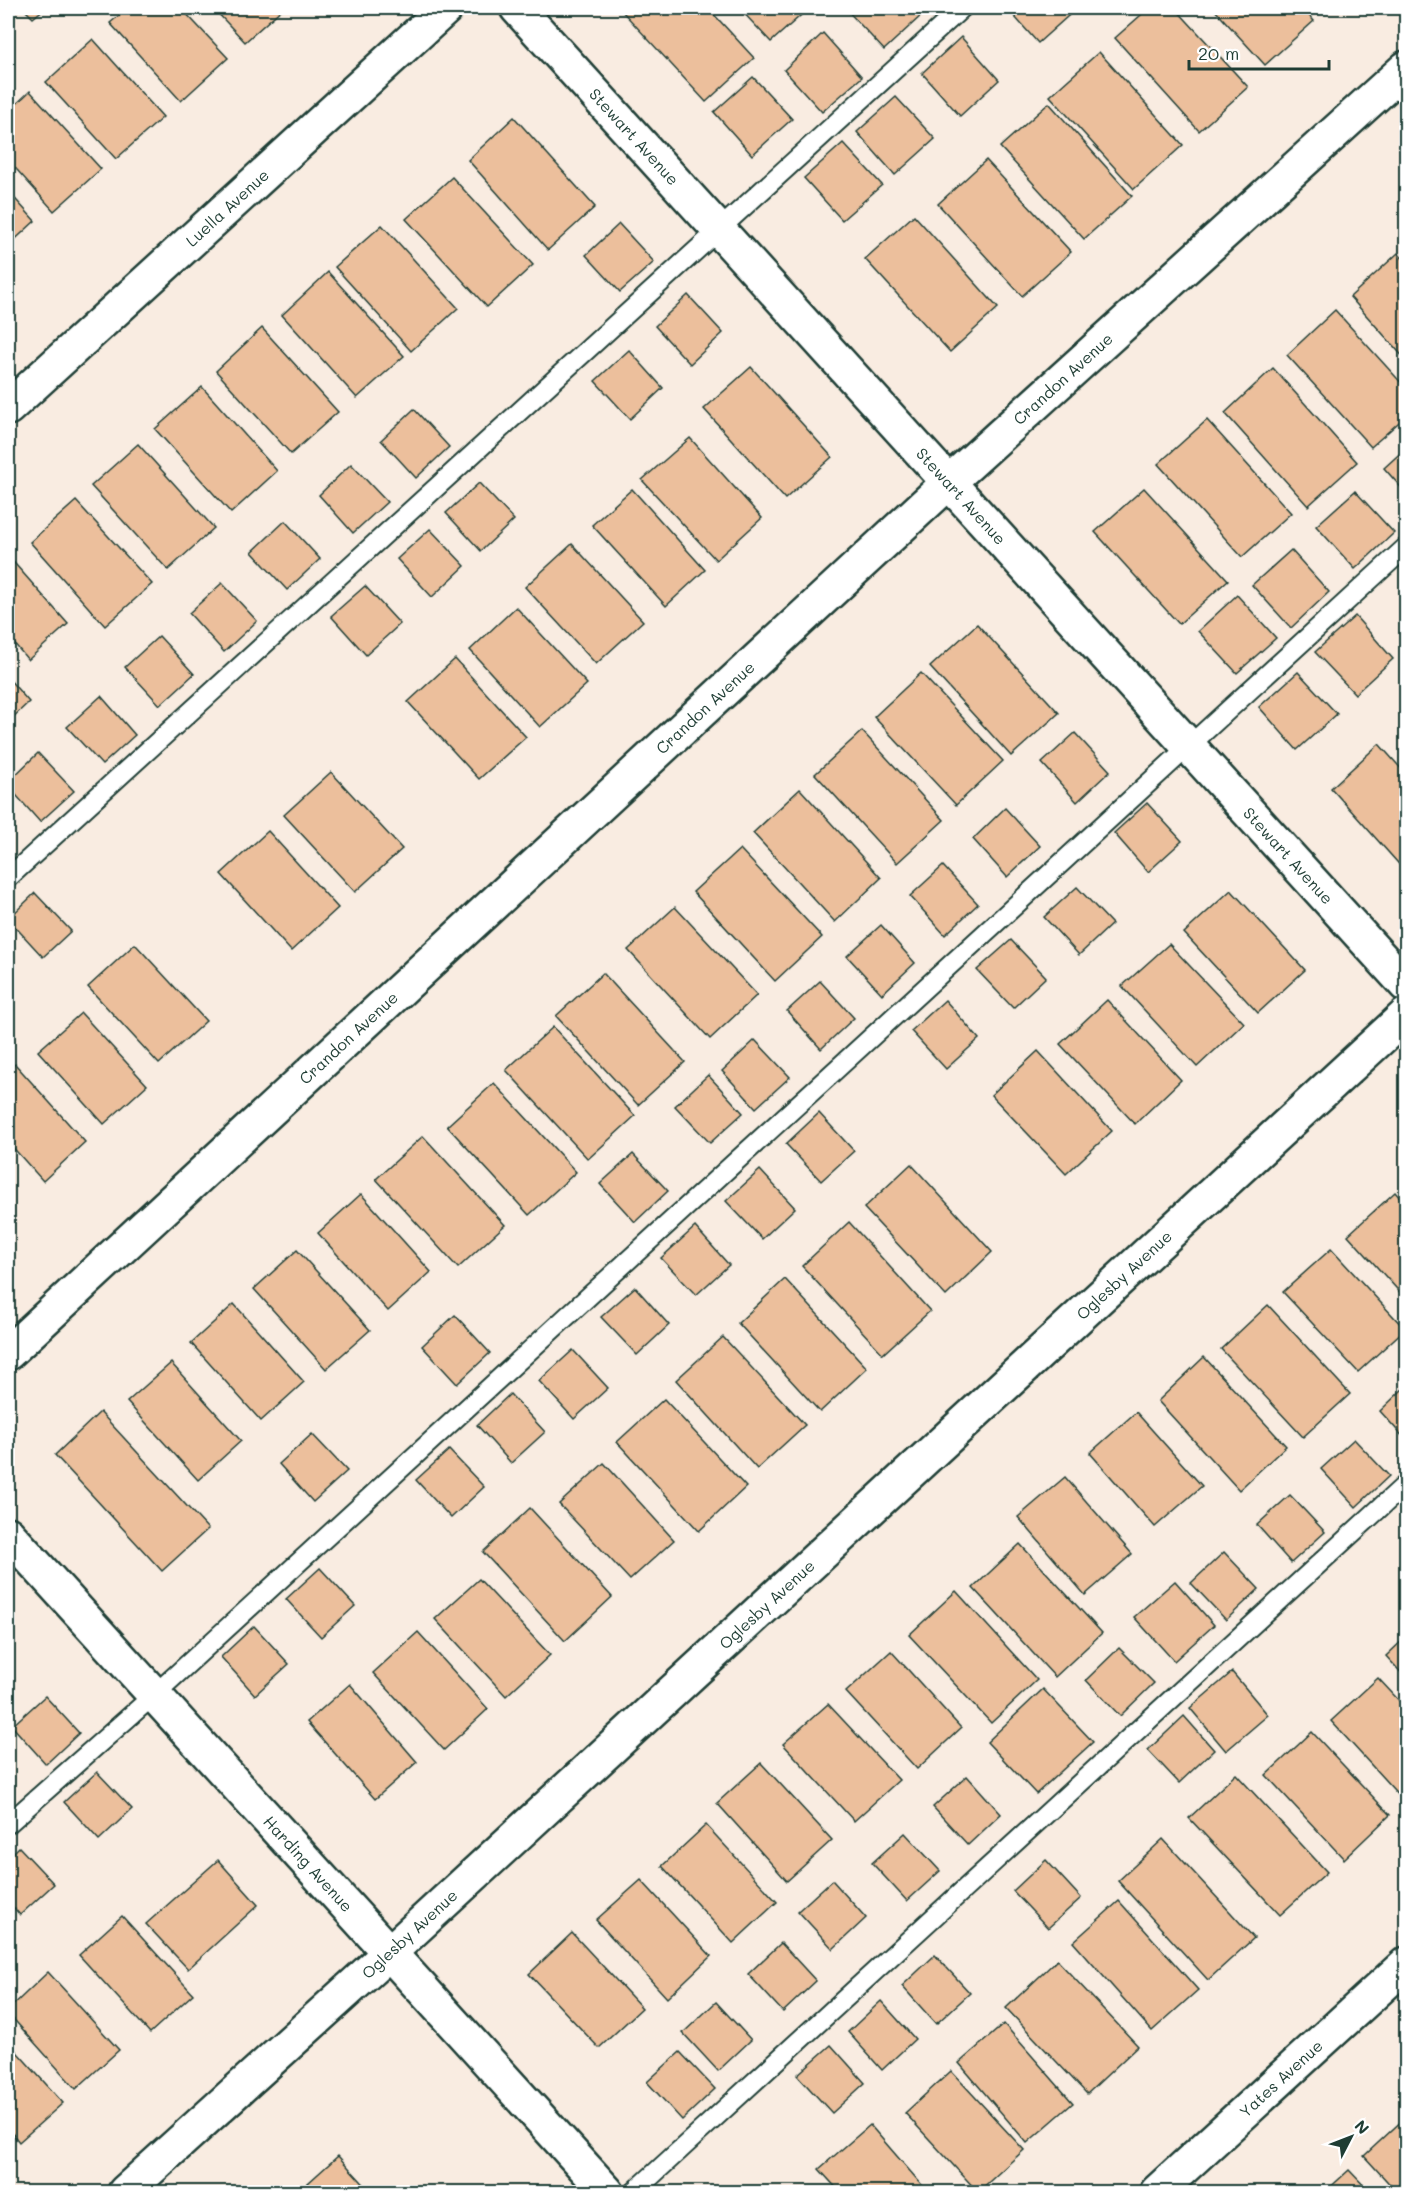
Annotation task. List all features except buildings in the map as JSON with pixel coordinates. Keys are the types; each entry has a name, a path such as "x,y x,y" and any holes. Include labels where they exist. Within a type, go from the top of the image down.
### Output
{"street":[{"name":"Luella Avenue","path":"8,408 446,8"},
{"name":"Stewart Avenue","path":"517,8 1407,985"},
{"name":"Crandon Avenue","path":"8,1353 949,482 1407,68"},
{"name":"Oglesby Avenue","path":"125,2193 389,1953 1407,1015"},
{"name":"Harding Avenue","path":"8,1534 607,2193"},
{"name":"Yates Avenue","path":"1157,2193 1407,1965"}],"lane":[{"path":"8,878 962,8"},
{"path":"8,1824 154,1695 1407,547"},
{"path":"634,2193 1407,1485"}]}
